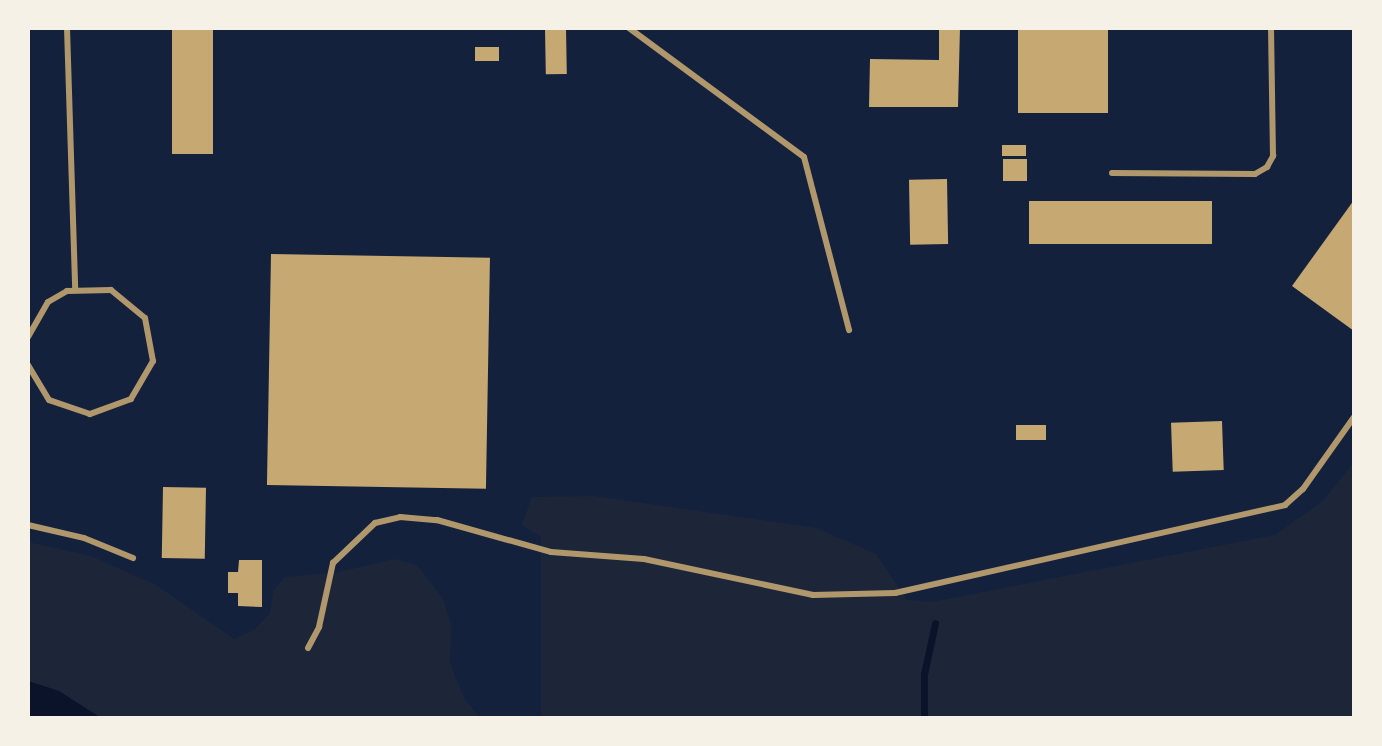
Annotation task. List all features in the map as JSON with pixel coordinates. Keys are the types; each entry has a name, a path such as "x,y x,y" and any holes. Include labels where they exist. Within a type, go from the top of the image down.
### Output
{"lane":[{"path":"67,28 75,289"},
{"path":"629,28 804,157 849,330"},
{"path":"1112,173 1255,174 1267,167 1273,156 1271,28"},
{"path":"28,337 48,302 75,289 111,290 145,318 153,361 145,382 131,399 90,414 49,400 28,365"},
{"path":"308,648 319,627 333,563 375,523 400,517 437,520 551,552 644,559 813,595 895,593 1285,505 1303,489 1354,417"},
{"path":"28,525 84,538 133,558"}],"shaded area":[{"path":"1354,462 1354,718 541,718 541,537 522,525 532,497 594,496 816,528 876,554 907,600 932,602 1275,535 1323,501"},
{"path":"28,542 91,556 156,585 234,639 255,629 270,613 273,591 285,577 338,572 395,559 417,565 443,599 451,624 450,663 465,700 481,718 101,718 59,691 28,681"},
{"path":"28,681 59,691 101,718 28,718"}],"building":[{"path":"172,28 213,28 213,154 172,154"},
{"path":"545,28 566,28 567,74 546,74"},
{"path":"939,28 960,28 958,107 869,107 870,59 939,60"},
{"path":"1018,28 1108,28 1108,113 1018,113"},
{"path":"475,47 499,47 499,61 475,61"},
{"path":"1002,145 1026,145 1026,156 1002,156"},
{"path":"1003,159 1027,159 1027,181 1003,181"},
{"path":"947,179 948,244 910,245 909,180"},
{"path":"1354,200 1354,331 1292,286"},
{"path":"1029,201 1212,201 1212,244 1029,244"},
{"path":"271,254 490,258 486,489 267,485"},
{"path":"1222,421 1224,470 1173,472 1171,423"},
{"path":"1016,425 1046,425 1046,440 1016,440"},
{"path":"163,487 206,488 205,559 162,558"},
{"path":"239,560 262,560 262,607 238,606 238,593 228,593 228,572 238,572"}],"waterway":[{"path":"924,718 924,674 935,623"}]}
